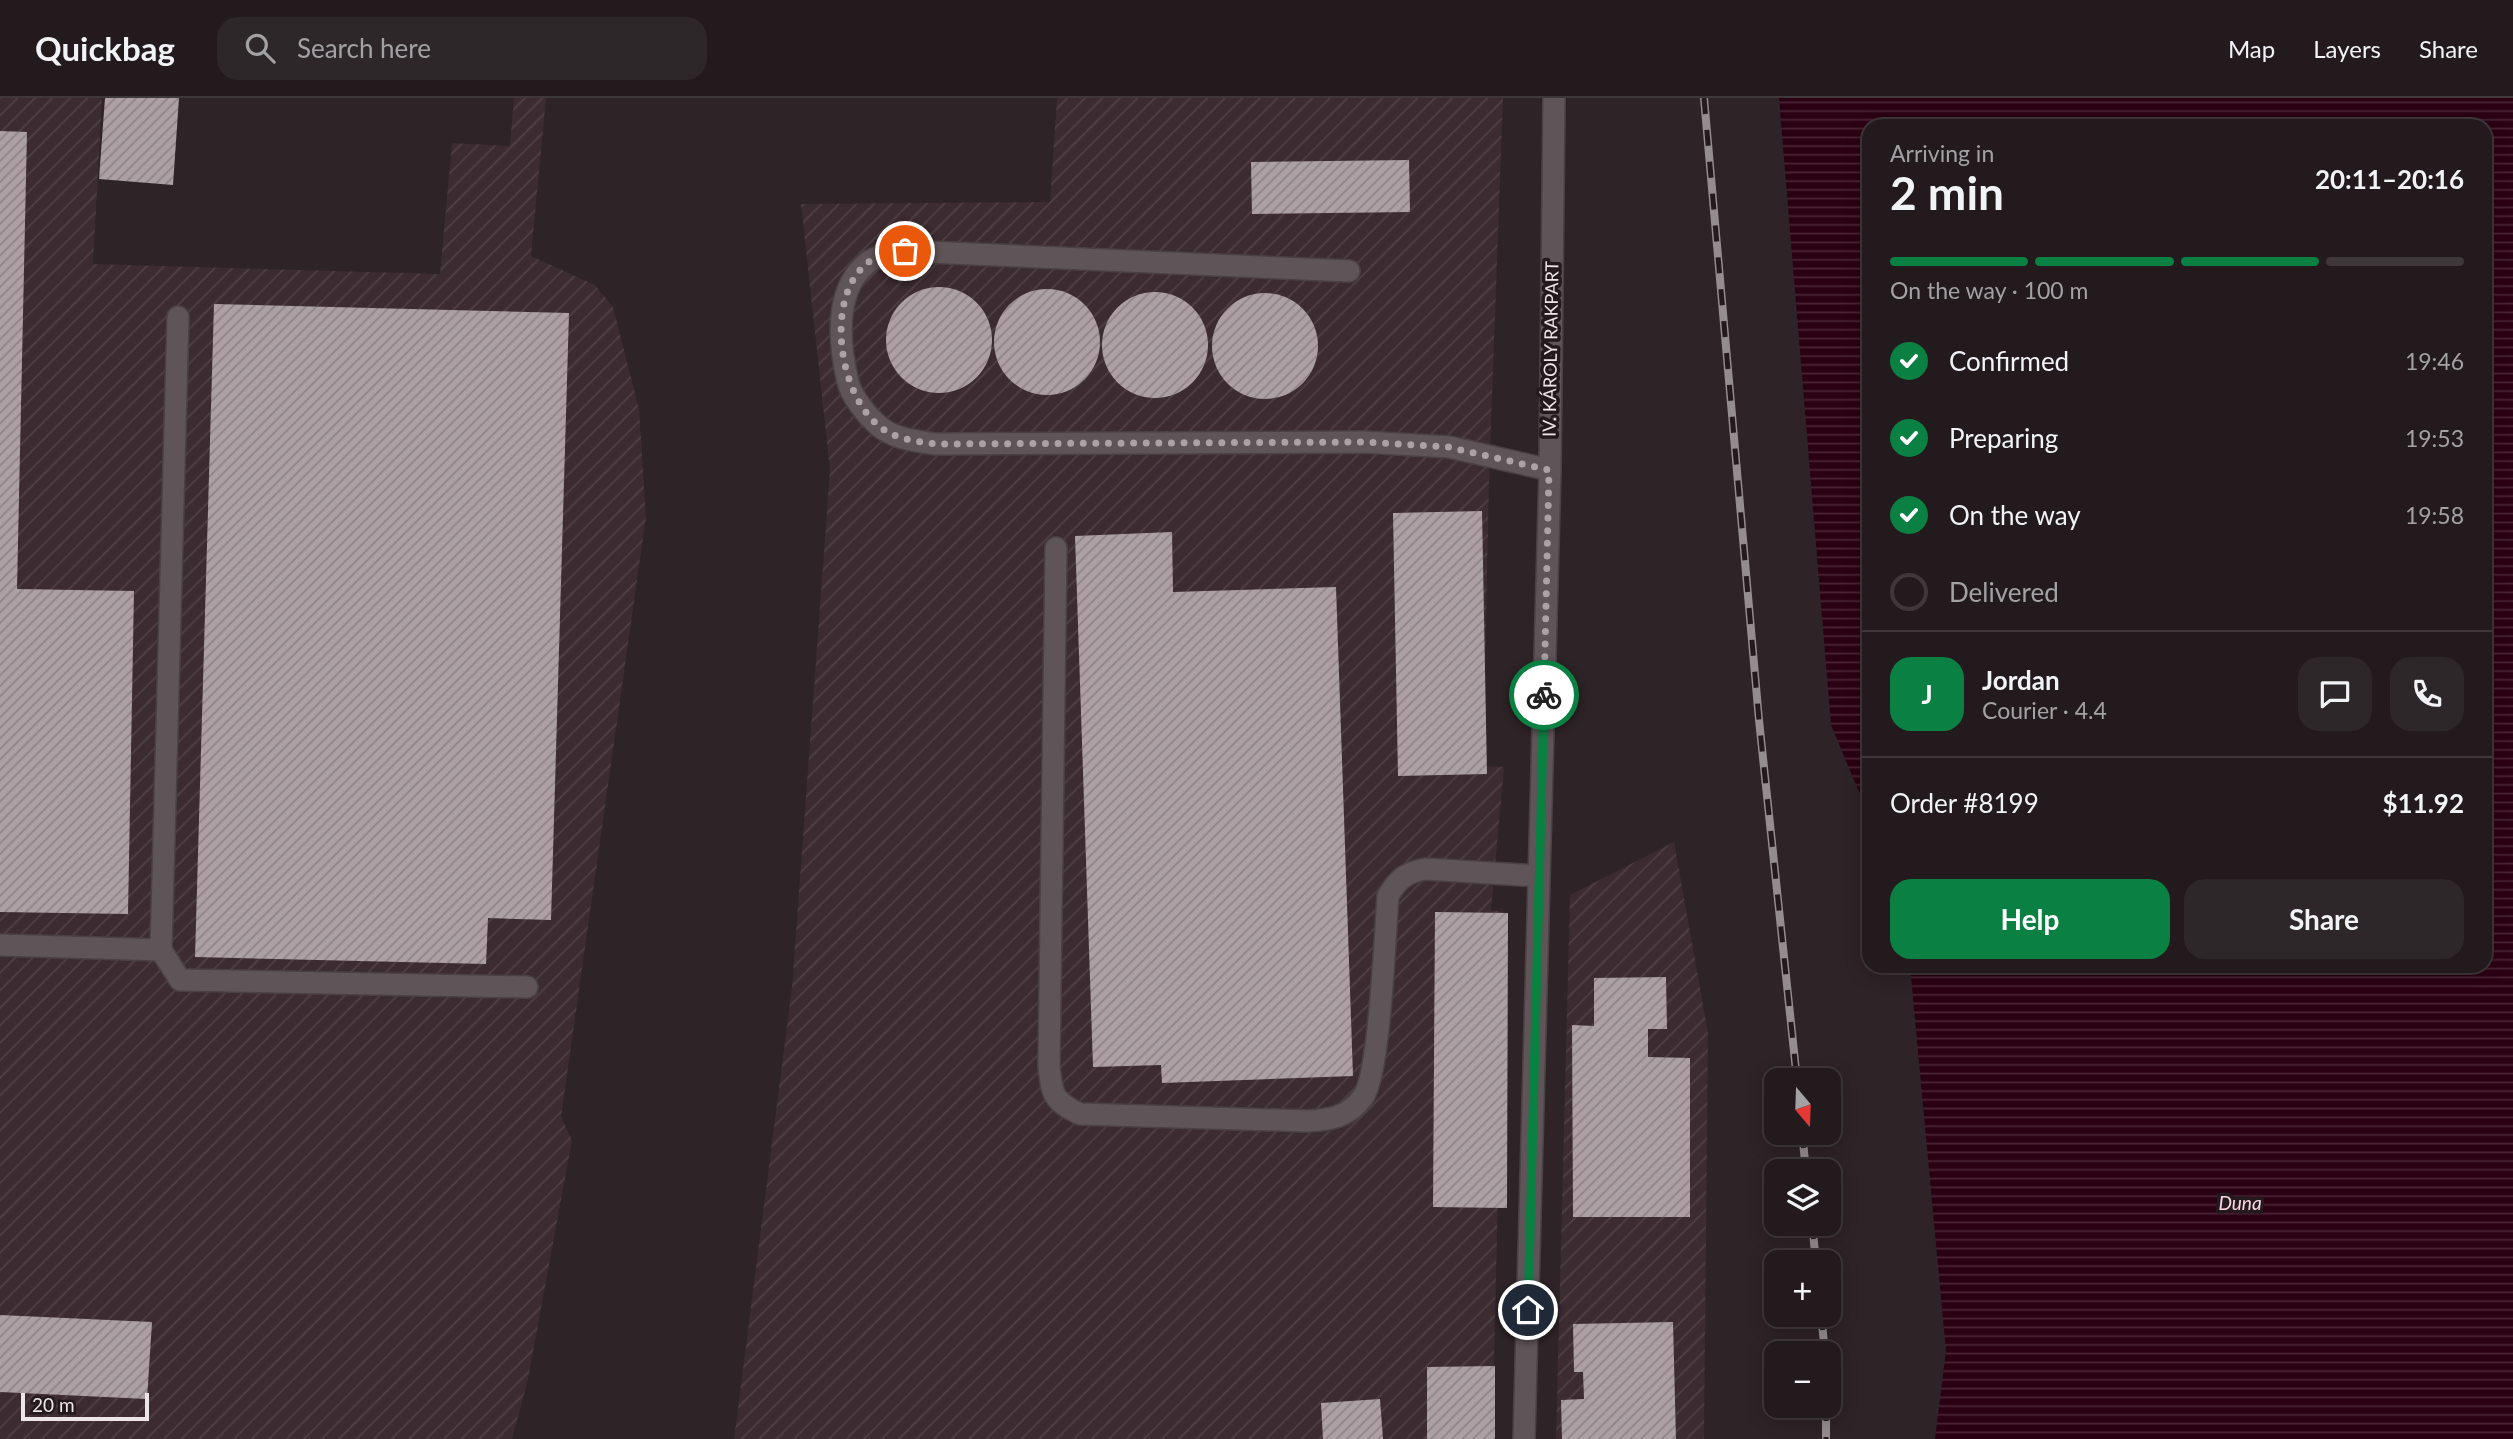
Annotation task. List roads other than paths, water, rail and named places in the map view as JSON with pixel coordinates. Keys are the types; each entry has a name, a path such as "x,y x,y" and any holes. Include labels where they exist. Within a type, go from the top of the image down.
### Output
{"street":[{"name":"IV. KÁROLY RAKPART","path":"1524,1439 1549,470 1554,98"},
{"path":"1349,271 905,251 887,254 867,262 855,275 841,307 848,385 879,427 901,437 935,444 1364,442 1448,447 1549,470"},
{"path":"178,317 162,950 180,980 527,987"},
{"path":"1056,548 1049,1066 1052,1089 1060,1104 1080,1114 1294,1121 1331,1120 1350,1112 1365,1095 1374,1068 1388,896 1397,880 1424,869 1539,876"},
{"path":"0,945 162,950"}],"water":[{"name":"Duna","path":"1779,98 2513,98 2513,1439 1935,1439 1946,1351 1911,973 2492,973 2492,119 1862,119 1862,799 1831,725"}],"railway":[{"path":"1704,98 1759,720 1796,1068"},
{"path":"1803,1145 1805,1159"},
{"path":"1813,1236 1815,1250"},
{"path":"1822,1327 1824,1341"},
{"path":"1826,1418 1826,1439"}]}
